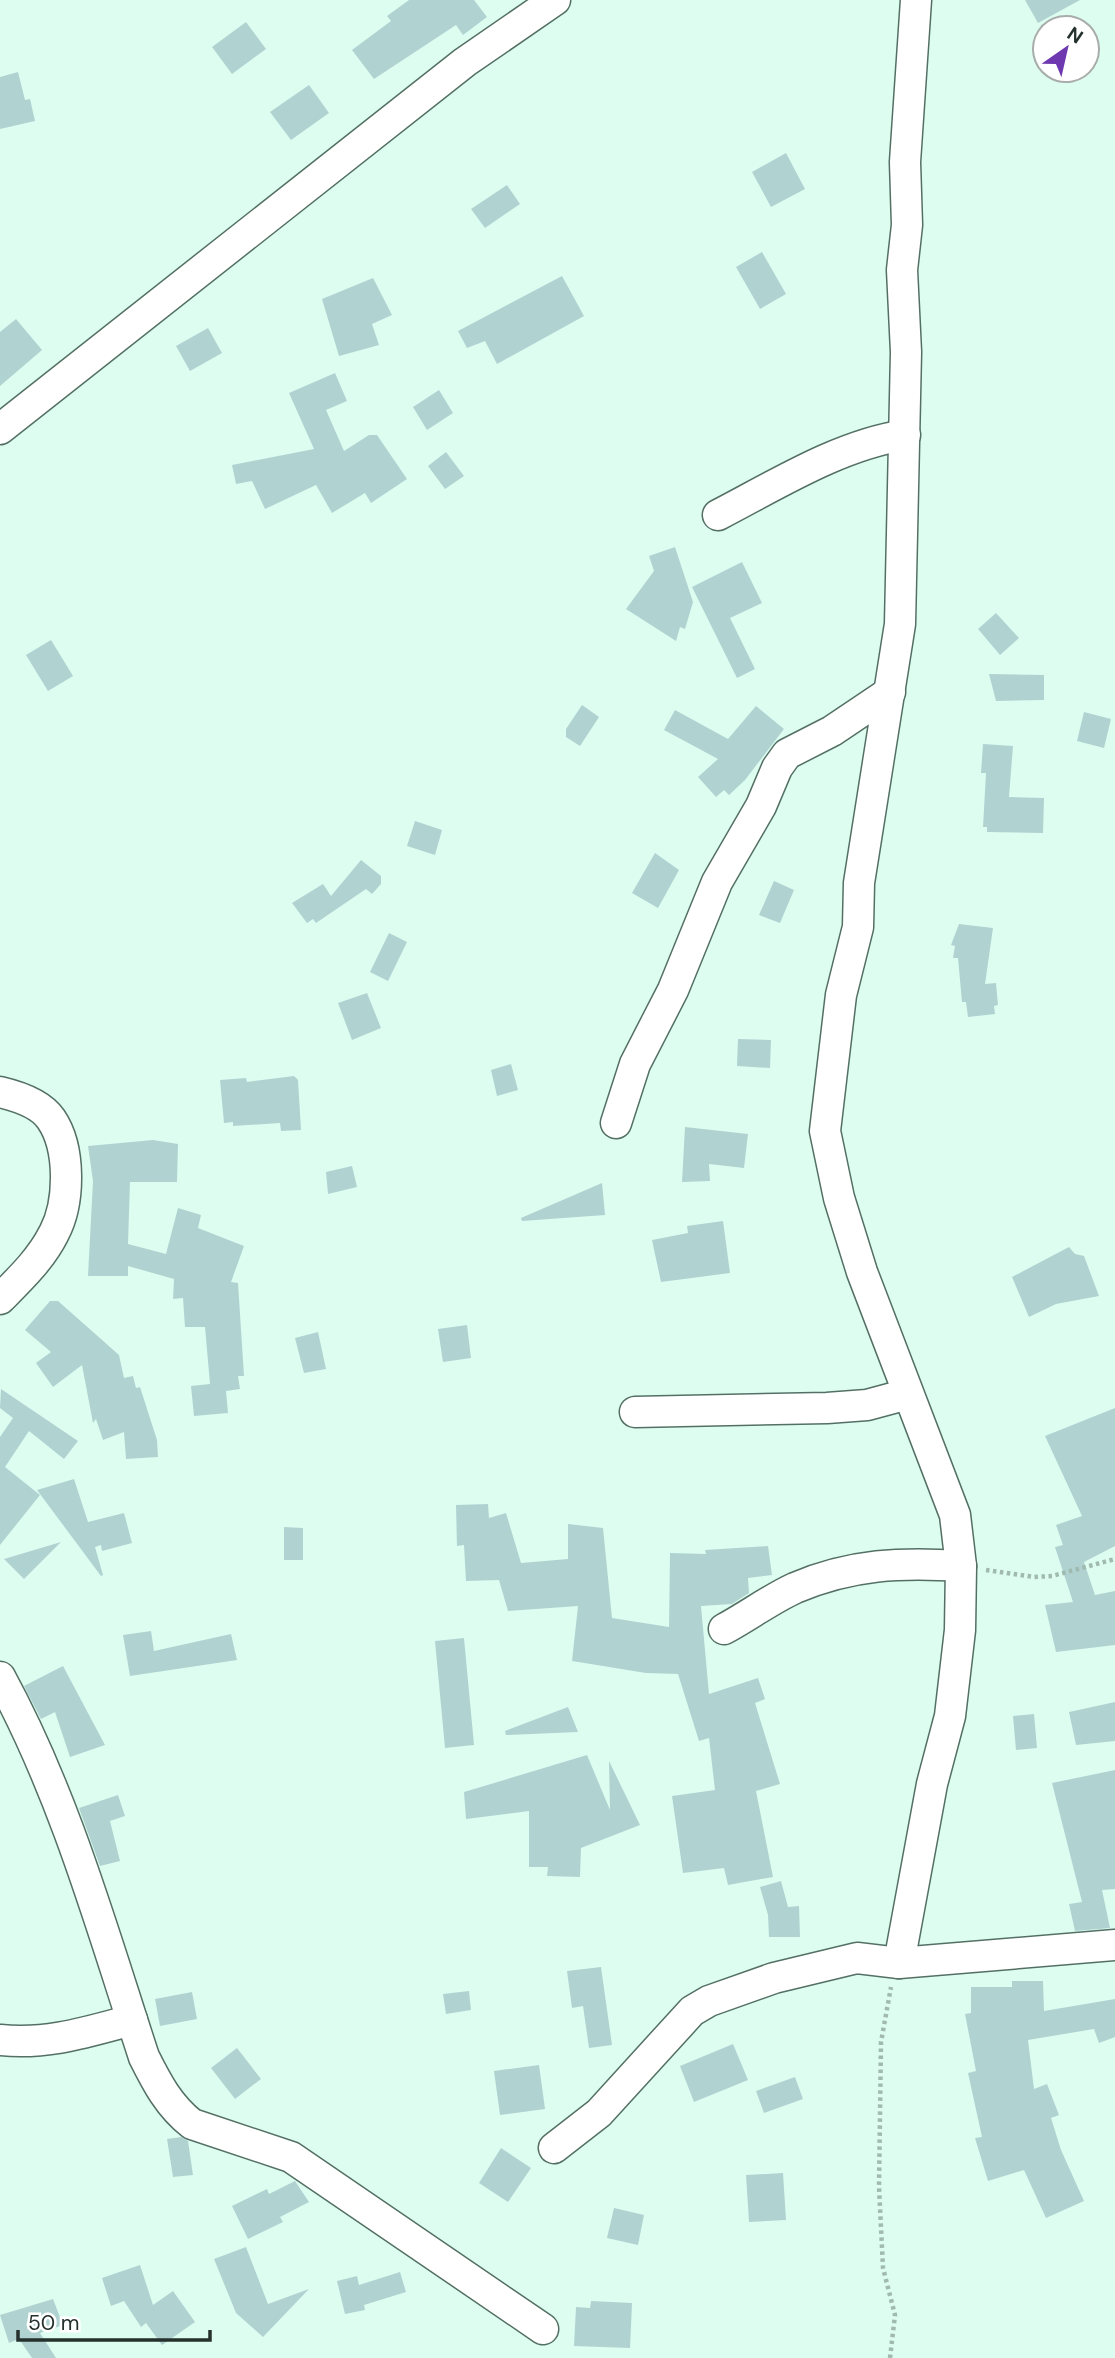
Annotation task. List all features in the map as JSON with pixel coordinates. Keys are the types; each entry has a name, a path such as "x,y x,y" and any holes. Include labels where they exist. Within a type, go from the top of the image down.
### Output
{"street":[{"path":"0,429 465,62 555,0"},
{"path":"899,1963 930,1796 950,1716 960,1630 961,1566 956,1515 858,1259 839,1198 825,1131 841,995 858,927 859,883 900,624 905,435 902,270 907,225 905,162 916,0"},
{"path":"718,515 821,463 884,438 905,435"},
{"path":"616,1123 630,1074 673,990 717,882 761,806 777,768 787,754 832,731 890,692"},
{"path":"0,1092 33,1104 50,1117 60,1137 65,1186 56,1230 42,1254 0,1299"},
{"path":"635,1412 827,1408 867,1405 908,1394"},
{"path":"724,1629 794,1589 844,1570 913,1563 961,1566"},
{"path":"0,1677 24,1720 61,1810 144,2057 160,2089 192,2124 291,2157 543,2329"},
{"path":"554,2148 599,2113 692,2011 709,2001 828,1963 857,1958 899,1963 1099,1949 1115,1945"},
{"path":"0,2040 39,2042 65,2039 132,2020"}],"path":[{"path":"961,1566 1034,1577 1052,1576 1115,1559"},
{"path":"890,2358 895,2315 883,2268 881,2042 889,1994 899,1963"}],"building":[{"path":"409,0 474,0 487,17 463,35 456,25 374,79 352,50 391,21 387,16"},
{"path":"1025,0 1080,0 1054,14 1033,14"},
{"path":"246,22 266,49 232,74 212,47"},
{"path":"18,72 25,100 30,99 35,121 0,129 0,77"},
{"path":"309,85 329,113 291,140 270,112"},
{"path":"786,153 805,189 771,207 752,172"},
{"path":"507,185 520,204 485,228 471,209"},
{"path":"762,252 786,294 760,309 736,267"},
{"path":"562,276 584,316 497,364 485,341 467,348 458,331"},
{"path":"373,278 392,315 372,324 379,345 339,356 322,299"},
{"path":"16,319 42,350 0,386 0,332"},
{"path":"208,328 222,353 190,371 176,346"},
{"path":"335,373 347,401 326,410 344,451 369,435 377,435 407,479 371,503 365,493 332,513 316,485 265,509 252,481 236,484 232,465 314,449 289,393"},
{"path":"439,390 453,413 427,430 413,407"},
{"path":"446,452 464,476 445,489 428,466"},
{"path":"675,547 693,602 685,629 680,627 676,641 626,609 654,571 649,556"},
{"path":"742,562 762,603 730,618 755,669 737,678 692,587"},
{"path":"996,613 1019,638 1000,655 978,629"},
{"path":"51,640 73,676 48,691 26,655"},
{"path":"989,674 1044,675 1044,700 996,701"},
{"path":"582,705 599,717 580,746 566,737 566,729"},
{"path":"756,706 784,729 745,780 729,795 724,790 716,797 698,777 718,759 664,730 675,710 728,739"},
{"path":"1084,712 1111,719 1104,748 1077,741"},
{"path":"983,744 1013,746 1009,797 1044,798 1043,833 987,832 987,827 983,827 986,773 981,773"},
{"path":"415,821 442,830 435,855 407,846"},
{"path":"655,853 679,870 658,908 632,893"},
{"path":"361,860 381,876 381,884 372,894 366,889 316,923 313,919 307,923 292,903 323,884 331,896"},
{"path":"774,881 794,890 780,923 759,915"},
{"path":"959,924 993,928 985,984 996,983 998,1005 994,1006 995,1014 968,1017 966,1002 962,1002 958,958 953,958 955,946 951,945"},
{"path":"389,933 407,942 388,981 370,972"},
{"path":"367,993 381,1028 352,1040 338,1003"},
{"path":"738,1039 771,1040 770,1068 737,1066"},
{"path":"511,1064 518,1090 497,1096 491,1070"},
{"path":"294,1076 298,1080 301,1130 281,1131 280,1123 233,1126 233,1122 224,1123 220,1080 246,1078 247,1082"},
{"path":"685,1127 748,1134 744,1168 709,1164 710,1181 682,1182"},
{"path":"153,1140 178,1144 177,1182 130,1182 128,1244 166,1254 178,1208 201,1215 198,1228 244,1246 231,1282 238,1283 244,1376 238,1376 240,1389 226,1391 228,1413 194,1416 191,1386 210,1384 205,1327 185,1327 183,1298 173,1299 174,1279 128,1266 128,1276 88,1276 93,1181 88,1146"},
{"path":"352,1166 357,1187 328,1194 326,1172"},
{"path":"602,1183 605,1215 522,1221 521,1218"},
{"path":"723,1221 730,1273 661,1282 652,1240 688,1233 687,1226"},
{"path":"1069,1247 1075,1254 1084,1256 1099,1296 1056,1304 1029,1317 1012,1277"},
{"path":"50,1301 58,1301 119,1355 124,1378 133,1376 136,1388 140,1387 157,1440 158,1457 126,1459 124,1432 103,1440 96,1419 93,1423 82,1365 53,1387 36,1363 51,1352 25,1330"},
{"path":"467,1325 471,1358 443,1362 438,1329"},
{"path":"318,1332 326,1369 304,1373 295,1338"},
{"path":"1,1389 78,1441 64,1459 29,1431 5,1467 40,1495 0,1545 0,1437 13,1418 0,1408"},
{"path":"1115,1408 1115,1546 1084,1562 1095,1595 1115,1591 1115,1645 1056,1652 1045,1605 1073,1602 1055,1547 1063,1545 1056,1525 1082,1516 1045,1436"},
{"path":"74,1479 88,1522 124,1513 132,1543 102,1551 101,1545 95,1547 103,1575 101,1576 37,1490"},
{"path":"488,1504 489,1518 506,1513 521,1563 568,1559 568,1524 603,1528 612,1618 669,1627 670,1553 706,1554 705,1550 768,1546 772,1575 748,1578 749,1593 732,1604 701,1606 709,1694 758,1678 765,1699 755,1703 780,1784 756,1791 773,1877 728,1885 724,1868 683,1873 672,1796 715,1790 709,1738 699,1741 678,1674 646,1673 572,1661 578,1606 508,1611 499,1580 466,1581 464,1545 457,1546 456,1505"},
{"path":"284,1527 303,1528 303,1560 284,1560"},
{"path":"61,1542 24,1579 4,1559"},
{"path":"151,1631 154,1651 231,1634 237,1660 130,1676 123,1635"},
{"path":"464,1638 474,1745 445,1748 435,1641"},
{"path":"63,1666 105,1745 70,1757 55,1712 41,1719 24,1686"},
{"path":"1115,1702 1115,1741 1076,1745 1069,1712"},
{"path":"568,1707 578,1732 506,1735 505,1731"},
{"path":"1034,1714 1037,1748 1016,1750 1013,1716"},
{"path":"587,1755 610,1810 609,1761 640,1825 581,1848 580,1877 547,1876 548,1867 529,1867 529,1811 466,1819 464,1792"},
{"path":"1115,1770 1115,1889 1102,1890 1110,1928 1075,1931 1069,1904 1082,1902 1052,1783"},
{"path":"118,1795 125,1816 110,1821 120,1861 100,1866 79,1808"},
{"path":"781,1881 788,1907 799,1906 800,1937 769,1937 768,1915 760,1887"},
{"path":"601,1967 612,2045 589,2048 583,2006 572,2008 567,1971"},
{"path":"1012,1981 1043,1981 1044,2011 1115,1999 1115,2037 1099,2043 1094,2029 1028,2040 1034,2089 1047,2084 1059,2115 1051,2118 1061,2150 1084,2201 1046,2218 1024,2170 988,2181 975,2138 982,2137 968,2073 976,2071 965,2014 971,2013 971,1987 1012,1987"},
{"path":"469,1991 471,2010 446,2014 443,1994"},
{"path":"192,1992 197,2019 160,2026 155,1999"},
{"path":"733,2044 748,2080 694,2102 680,2066"},
{"path":"237,2048 261,2079 235,2099 211,2068"},
{"path":"539,2065 545,2109 500,2115 494,2071"},
{"path":"795,2077 803,2099 764,2113 756,2091"},
{"path":"181,2137 188,2141 193,2175 173,2177 167,2139"},
{"path":"501,2148 531,2168 508,2202 479,2183"},
{"path":"783,2173 786,2220 749,2222 746,2175"},
{"path":"295,2181 309,2202 280,2217 283,2222 248,2239 232,2206 267,2189 269,2194"},
{"path":"614,2208 644,2215 638,2245 607,2238"},
{"path":"246,2247 268,2304 309,2289 263,2337 236,2313 214,2259"},
{"path":"140,2265 153,2305 173,2291 195,2322 162,2345 146,2323 141,2327 124,2301 111,2306 102,2278"},
{"path":"400,2272 406,2292 364,2305 365,2310 345,2314 337,2281 357,2276 359,2285"},
{"path":"53,2299 63,2325 40,2333 56,2358 32,2358 19,2339 9,2343 0,2315"},
{"path":"591,2301 632,2303 630,2348 574,2346 576,2307 590,2308"}]}
